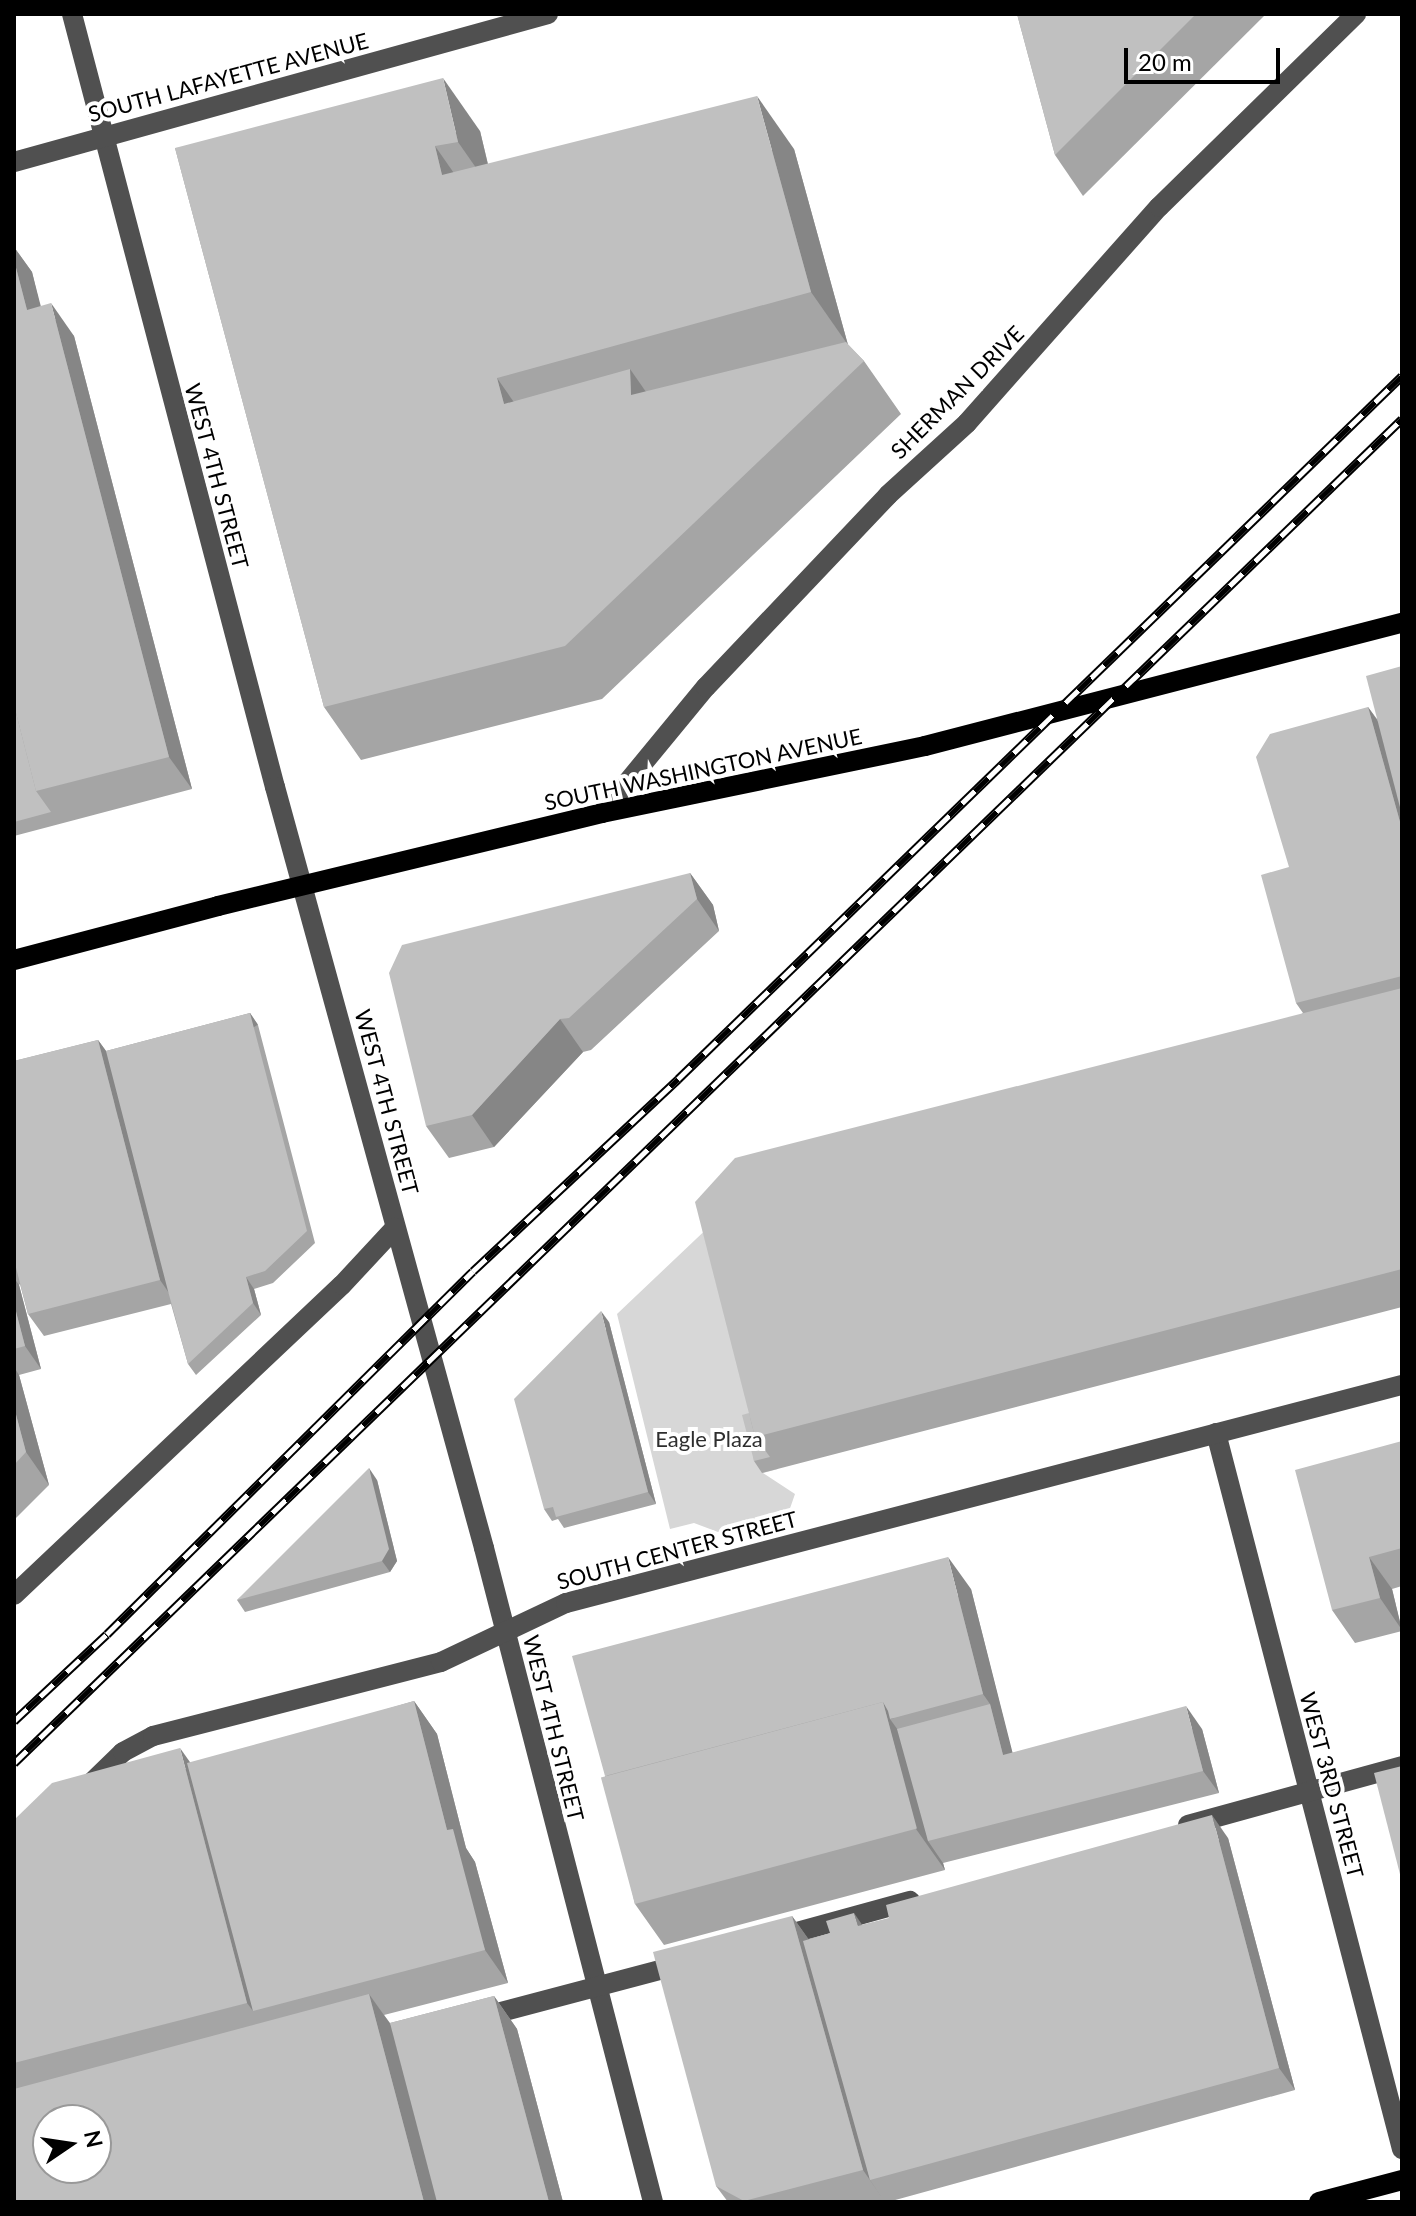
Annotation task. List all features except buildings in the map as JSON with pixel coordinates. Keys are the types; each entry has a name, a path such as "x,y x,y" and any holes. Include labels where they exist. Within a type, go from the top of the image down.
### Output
{"main road":[{"name":"SOUTH WASHINGTON AVENUE","path":"14,960 303,885 602,813 925,746 1402,623"},
{"path":"1319,2202 1402,2180"}],"street":[{"name":"WEST 4TH STREET","path":"72,14 504,1631 653,2202"},
{"name":"SOUTH LAFAYETTE AVENUE","path":"14,162 548,14"},
{"name":"SHERMAN DRIVE","path":"602,813 717,676 888,495 967,423 1159,207 1356,14"},
{"path":"14,1595 342,1285 395,1228"},
{"name":"SOUTH CENTER STREET","path":"71,1803 123,1752 153,1736 441,1662 566,1603 1402,1385"},
{"name":"WEST 3RD STREET","path":"1216,1433 1402,2149"},
{"path":"1175,1828 1402,1766"},
{"path":"753,1944 934,1895"},
{"path":"452,2025 708,1957"}],"green space":[{"name":"Eagle Plaza","path":"715,1221 778,1469 763,1473 795,1494 787,1517 718,1532 694,1523 670,1529 617,1314"}],"railway":[{"path":"14,1721 107,1634 473,1271 678,1079 1402,376"},
{"path":"14,1763 1402,419"}]}
